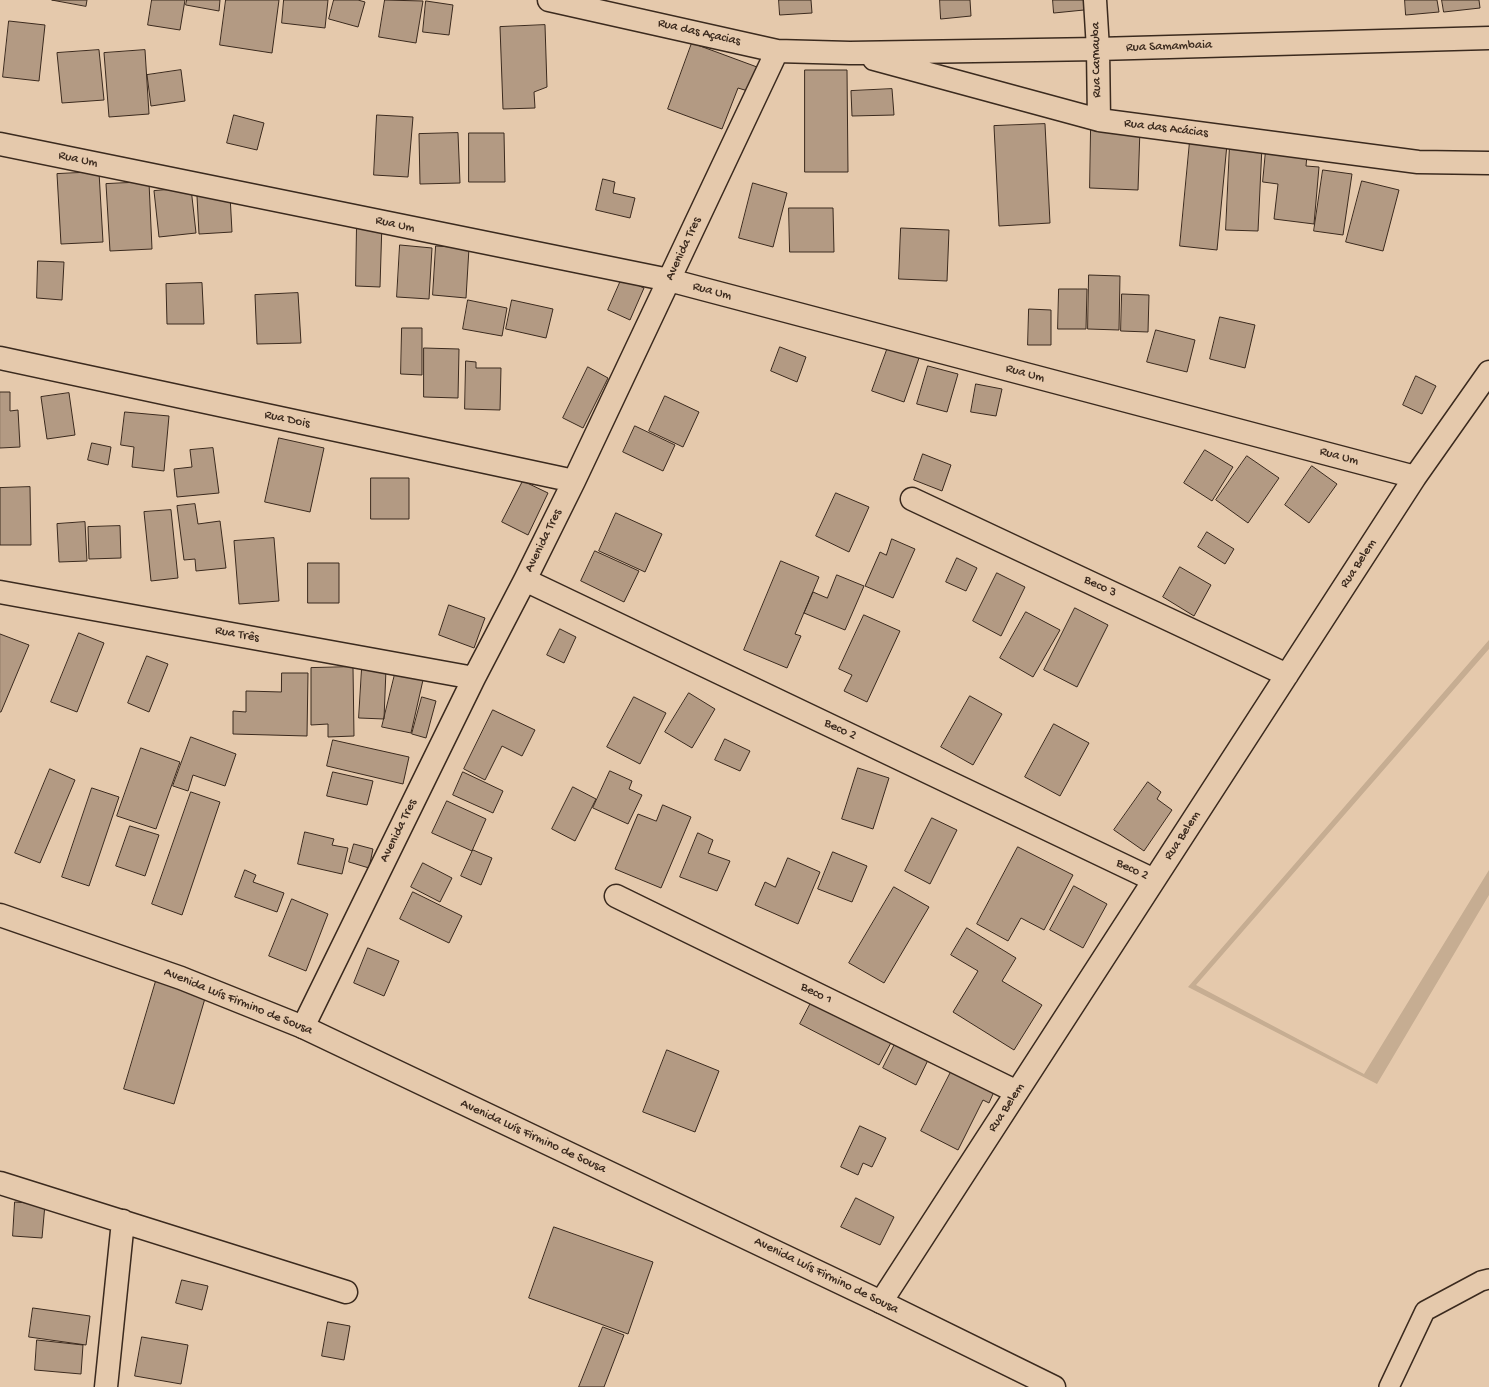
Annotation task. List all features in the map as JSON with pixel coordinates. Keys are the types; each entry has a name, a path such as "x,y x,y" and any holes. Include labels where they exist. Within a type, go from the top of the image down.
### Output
{"street":[{"name":"Rua das Açacias","path":"549,0 776,51 850,53"},
{"name":"Rua Carnauba","path":"1095,0 1098,49 1099,120"},
{"name":"Rua Samambaia","path":"850,53 1098,49 1489,38"},
{"name":"Avenida Tres","path":"303,1027 474,678 574,481 776,51"},
{"name":"Rua das Acácias","path":"850,53 1099,120 1418,162 1489,163"},
{"name":"Rua Um","path":"0,144 669,280 1415,477"},
{"name":"Rua Dois","path":"0,358 574,481"},
{"name":"Rua Belem","path":"881,1302 1415,477 1489,372"},
{"name":"Beco 3","path":"912,500 1287,675"},
{"name":"Beco 2","path":"525,580 1154,880"},
{"name":"Rua Três","path":"0,592 474,678"},
{"name":"Beco 1","path":"616,896 1017,1092"},
{"name":"Avenida Luís Firmino de Sousa","path":"0,914 181,978 303,1027 881,1302 1054,1387"},
{"path":"0,1183 346,1292"},
{"path":"106,1387 123,1222"}],"lane":[{"path":"1389,1387 1425,1311 1481,1281 1489,1279"}],"shaded area":[{"path":"1489,640 1489,649 1196,985 1364,1074 1489,870 1489,895 1377,1084 1188,987"}],"building":[{"path":"52,0 87,0 86,6"},
{"path":"152,0 185,0 180,30 148,25"},
{"path":"187,0 220,0 219,11 186,5"},
{"path":"226,0 279,0 272,53 220,45"},
{"path":"284,0 328,0 325,28 282,23"},
{"path":"334,0 358,0 365,2 358,27 329,19"},
{"path":"385,0 423,1 416,43 379,37"},
{"path":"779,0 811,0 812,13 780,15"},
{"path":"940,0 970,0 971,16 941,19"},
{"path":"1053,0 1084,0 1084,10 1054,13"},
{"path":"1405,0 1437,0 1439,12 1406,15"},
{"path":"1442,0 1479,0 1480,8 1444,12"},
{"path":"426,1 453,5 449,35 423,32"},
{"path":"9,21 45,25 39,81 3,77"},
{"path":"545,25 547,87 534,92 535,108 503,109 500,27"},
{"path":"692,43 757,67 748,91 738,88 722,129 668,109"},
{"path":"99,50 104,100 62,103 57,53"},
{"path":"145,50 149,114 109,117 104,53"},
{"path":"181,70 185,101 151,106 147,75"},
{"path":"805,70 847,70 848,172 805,172"},
{"path":"892,89 894,115 852,116 851,91"},
{"path":"234,115 264,123 257,150 227,143"},
{"path":"377,115 413,117 408,177 374,175"},
{"path":"1045,124 1050,223 999,226 994,126"},
{"path":"1091,127 1140,128 1138,190 1090,188"},
{"path":"458,133 460,183 420,184 419,134"},
{"path":"469,133 504,133 505,182 469,182"},
{"path":"1190,141 1227,144 1217,250 1180,246"},
{"path":"1230,144 1262,146 1258,231 1226,230"},
{"path":"1266,150 1307,155 1306,166 1319,167 1314,224 1274,219 1278,184 1263,182"},
{"path":"1323,170 1352,174 1343,235 1314,231"},
{"path":"99,172 103,242 61,244 57,174"},
{"path":"603,179 615,182 613,193 635,198 630,218 596,210"},
{"path":"1362,181 1399,190 1383,251 1346,242"},
{"path":"149,182 152,249 110,251 106,184"},
{"path":"753,183 787,193 773,247 739,238"},
{"path":"191,188 196,233 159,237 154,191"},
{"path":"230,195 232,232 199,234 197,196"},
{"path":"789,208 833,208 834,252 790,252"},
{"path":"357,221 382,222 380,287 356,286"},
{"path":"901,228 949,230 947,281 899,279"},
{"path":"400,245 432,248 429,299 397,297"},
{"path":"436,246 469,248 466,298 433,295"},
{"path":"38,261 64,262 62,300 37,298"},
{"path":"1089,275 1120,276 1119,330 1088,329"},
{"path":"622,278 644,288 630,320 608,310"},
{"path":"202,283 204,324 167,324 166,284"},
{"path":"1059,289 1087,289 1086,329 1058,329"},
{"path":"298,293 301,343 257,344 255,295"},
{"path":"1122,294 1149,295 1148,332 1121,331"},
{"path":"468,300 507,308 502,336 463,329"},
{"path":"512,300 553,309 546,338 506,329"},
{"path":"1029,309 1051,310 1051,345 1028,345"},
{"path":"1220,317 1255,325 1245,368 1210,359"},
{"path":"402,328 422,328 422,375 401,374"},
{"path":"1156,330 1195,340 1187,372 1147,362"},
{"path":"780,347 806,357 797,382 771,371"},
{"path":"888,347 919,358 904,402 872,391"},
{"path":"424,348 459,349 458,398 424,397"},
{"path":"466,361 476,362 476,368 501,368 500,410 465,409"},
{"path":"928,366 958,374 947,412 917,404"},
{"path":"588,367 608,378 583,428 563,418"},
{"path":"1416,376 1436,386 1422,414 1403,405"},
{"path":"976,384 1002,389 996,416 971,412"},
{"path":"0,392 10,392 10,411 18,410 20,447 0,448"},
{"path":"69,393 75,435 47,439 41,397"},
{"path":"665,396 699,412 683,447 649,431"},
{"path":"125,412 169,416 164,471 132,467 134,447 121,445"},
{"path":"635,426 675,445 663,471 623,452"},
{"path":"279,438 324,448 310,512 265,502"},
{"path":"92,443 111,447 108,465 88,460"},
{"path":"213,448 219,493 177,497 174,469 192,467 190,450"},
{"path":"1205,450 1233,467 1212,501 1184,483"},
{"path":"923,454 951,465 942,491 914,480"},
{"path":"1247,456 1279,478 1248,523 1216,500"},
{"path":"1312,466 1337,484 1309,523 1285,505"},
{"path":"371,478 409,478 409,519 371,519"},
{"path":"523,481 548,493 528,535 502,522"},
{"path":"30,487 31,545 0,545 0,488"},
{"path":"836,493 869,507 849,552 816,536"},
{"path":"195,504 198,524 220,521 226,568 196,571 195,559 184,560 177,506"},
{"path":"171,510 178,578 151,581 144,512"},
{"path":"616,513 662,534 645,572 599,551"},
{"path":"85,522 87,561 59,562 57,524"},
{"path":"120,526 121,558 89,559 88,527"},
{"path":"1207,532 1234,549 1225,564 1198,547"},
{"path":"274,538 279,601 239,604 234,541"},
{"path":"892,539 915,549 893,598 865,586 880,552 886,555"},
{"path":"595,551 639,571 624,602 581,581"},
{"path":"957,558 977,568 966,591 946,582"},
{"path":"781,561 819,577 795,634 801,636 787,668 744,650"},
{"path":"308,563 339,563 339,603 308,603"},
{"path":"1180,567 1211,585 1194,616 1163,597"},
{"path":"997,573 1025,587 1001,636 973,621"},
{"path":"837,575 864,586 845,630 804,613 813,592 827,598"},
{"path":"449,605 485,618 474,648 439,635"},
{"path":"1075,608 1108,625 1077,687 1044,670"},
{"path":"1026,612 1060,630 1033,677 1000,658"},
{"path":"864,615 900,631 867,702 844,691 852,675 839,669"},
{"path":"560,629 576,637 564,663 547,655"},
{"path":"79,633 104,643 77,712 51,702"},
{"path":"0,634 29,645 1,712 0,712"},
{"path":"147,656 168,664 149,712 128,703"},
{"path":"353,667 354,736 328,737 328,724 311,725 311,668"},
{"path":"362,668 386,669 384,719 359,718"},
{"path":"282,673 308,673 307,736 233,734 233,711 246,712 246,691 281,692"},
{"path":"395,674 423,680 411,733 382,727"},
{"path":"689,693 715,709 692,748 665,732"},
{"path":"970,696 1002,714 973,765 941,747"},
{"path":"422,697 436,701 426,738 412,734"},
{"path":"634,697 666,713 640,764 607,747"},
{"path":"493,710 535,730 522,756 502,746 485,780 464,769"},
{"path":"1054,724 1089,743 1060,796 1025,777"},
{"path":"191,737 236,754 225,786 193,775 188,791 173,786"},
{"path":"725,739 750,751 740,771 715,760"},
{"path":"333,740 409,757 403,784 327,766"},
{"path":"141,748 180,762 156,829 117,816"},
{"path":"858,768 889,778 873,829 842,819"},
{"path":"50,769 75,780 40,863 15,853"},
{"path":"610,771 632,781 629,789 642,795 628,824 593,808"},
{"path":"333,772 373,781 367,805 327,796"},
{"path":"463,772 503,791 493,813 453,795"},
{"path":"1148,782 1161,792 1157,799 1172,810 1144,851 1114,830"},
{"path":"573,787 596,799 575,841 552,829"},
{"path":"92,788 119,797 89,886 62,877"},
{"path":"191,792 220,802 182,915 152,904"},
{"path":"447,801 486,819 472,851 432,833"},
{"path":"663,805 691,817 661,888 615,869 638,814 656,821"},
{"path":"932,818 957,830 930,884 905,871"},
{"path":"130,826 159,835 145,876 116,866"},
{"path":"305,832 334,839 332,845 348,848 342,874 298,864"},
{"path":"698,833 713,840 708,853 730,861 717,891 680,877"},
{"path":"354,844 373,849 369,868 349,862"},
{"path":"1018,847 1073,875 1044,930 1021,918 1008,941 977,924"},
{"path":"473,850 492,858 481,885 461,876"},
{"path":"833,852 867,866 852,902 818,889"},
{"path":"788,858 820,872 798,924 755,905 765,882 775,887"},
{"path":"423,863 452,878 440,902 411,887"},
{"path":"245,870 256,875 253,882 284,893 277,912 235,897"},
{"path":"1074,886 1107,904 1083,948 1050,930"},
{"path":"894,887 929,907 884,983 849,963"},
{"path":"413,892 462,916 449,943 400,919"},
{"path":"292,899 328,914 306,971 269,956"},
{"path":"967,928 1016,958 1002,981 1042,1005 1014,1050 953,1012 978,971 951,955"},
{"path":"368,948 399,961 384,996 354,983"},
{"path":"156,981 206,995 174,1104 124,1089"},
{"path":"814,997 893,1039 879,1065 800,1024"},
{"path":"896,1042 929,1058 916,1085 883,1068"},
{"path":"667,1050 719,1071 695,1132 643,1112"},
{"path":"954,1066 996,1087 989,1103 983,1100 958,1150 921,1131"},
{"path":"860,1126 886,1138 872,1167 863,1163 858,1175 841,1167"},
{"path":"856,1198 894,1217 880,1245 841,1227"},
{"path":"15,1202 45,1204 42,1238 13,1236"},
{"path":"554,1227 653,1262 628,1334 529,1298"},
{"path":"182,1280 208,1286 202,1310 176,1303"},
{"path":"33,1308 90,1316 86,1345 29,1337"},
{"path":"328,1322 350,1326 344,1360 322,1356"},
{"path":"603,1327 624,1335 604,1387 579,1387"},
{"path":"142,1337 188,1345 181,1384 135,1376"},
{"path":"37,1340 83,1345 81,1374 35,1370"}]}
